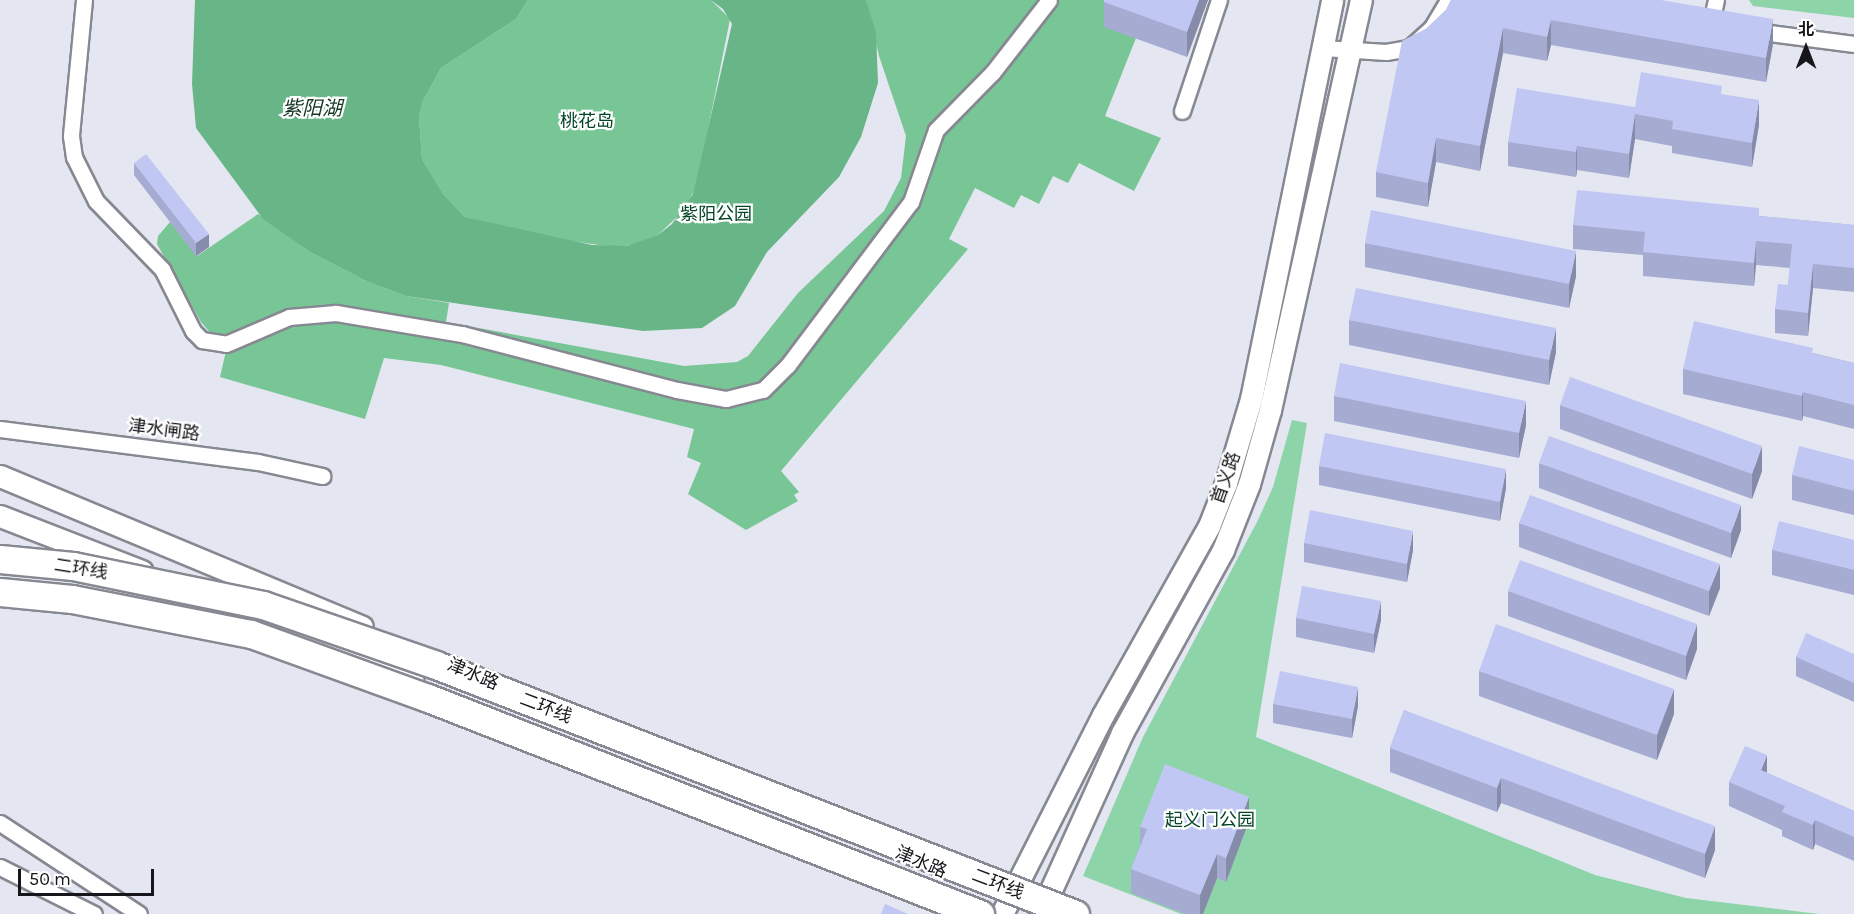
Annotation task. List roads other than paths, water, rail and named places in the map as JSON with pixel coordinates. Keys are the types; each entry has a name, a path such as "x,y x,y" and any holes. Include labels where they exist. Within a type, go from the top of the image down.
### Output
{"highway":[{"name":"二环线","path":"0,559 73,566 263,605 447,669 1075,914"},
{"name":"二环线","path":"0,592 72,599 251,634 428,698 980,914"}],"main road":[{"name":"首义路","path":"1006,907 1103,715 1209,526 1226,483 1251,399 1332,0"},
{"name":"首义路","path":"1042,913 1122,733 1218,558 1241,506 1270,410 1361,0"},
{"name":"津水路","path":"0,476 1006,907 1042,913"},
{"name":"津水路","path":"0,516 315,639 953,914"}],"street":[{"path":"84,0 71,136 74,157 96,201 162,268 193,331 202,340 226,344 289,317 336,313 462,334 677,390 726,399 763,390 782,372 911,202 936,130 1019,42 1049,0"},
{"path":"1182,111 1219,0"},
{"path":"1323,48 1394,52 1409,48 1432,27 1448,0"},
{"path":"1716,0 1706,22 1854,44"},
{"name":"津水闸路","path":"0,429 258,462 322,476"},
{"path":"0,822 139,914"},
{"path":"0,867 94,914"}],"water":[{"name":"紫阳湖","path":"195,0 528,0 516,19 441,68 423,101 419,116 422,159 444,195 465,217 592,245 627,246 658,235 672,224 693,194 732,24 723,9 711,0 866,0 876,33 878,83 861,137 839,177 767,252 735,306 702,328 643,331 406,296 368,282 310,252 263,219 196,128 192,84"}],"park label":[{"name":"桃花岛","path":"587,121"},
{"name":"紫阳公园","path":"716,214"},
{"name":"起义门公园","path":"1210,820"}]}
